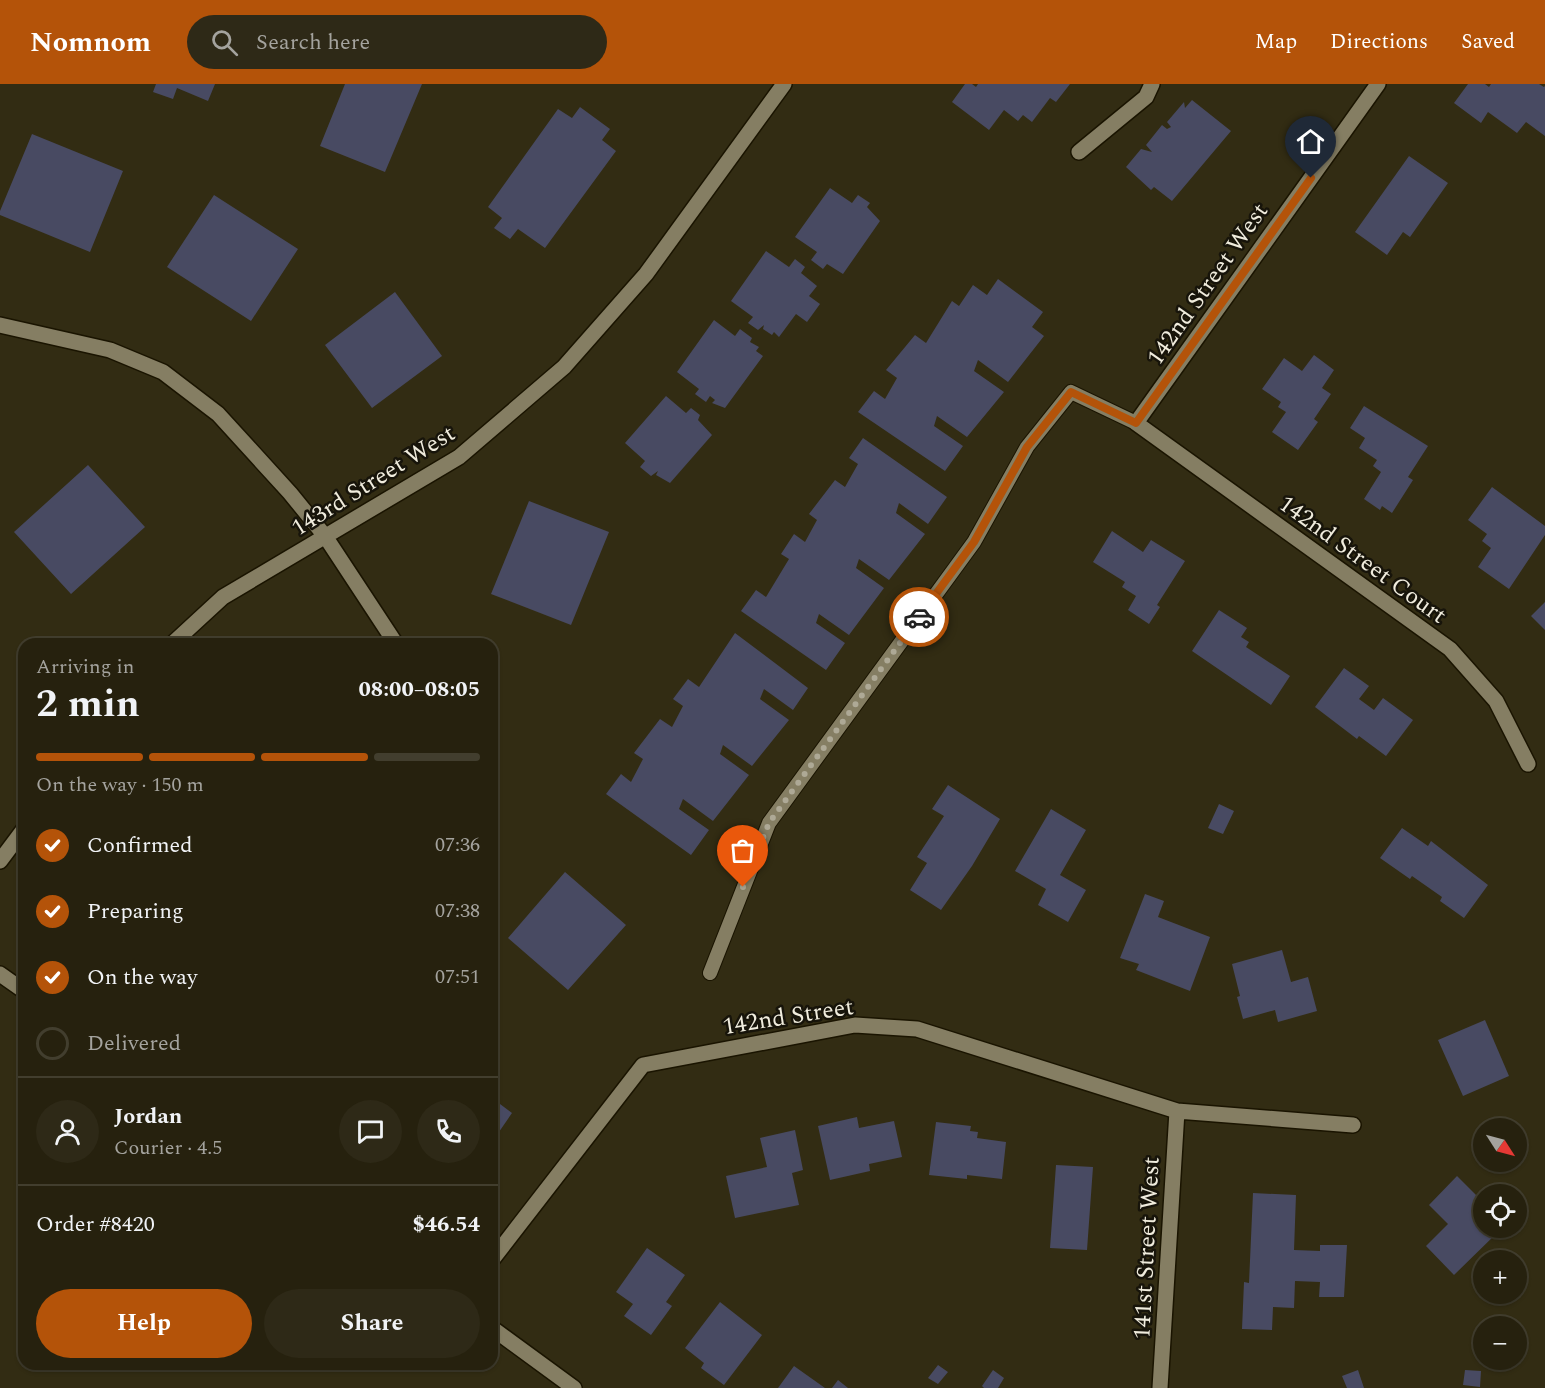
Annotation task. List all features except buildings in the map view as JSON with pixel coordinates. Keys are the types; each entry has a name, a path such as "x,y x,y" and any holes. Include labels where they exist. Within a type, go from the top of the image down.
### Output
{"street":[{"name":"143rd Street West","path":"179,638 223,597 459,457 564,367 646,274 784,84"},
{"path":"1079,152 1146,97 1152,84"},
{"name":"142nd Street West","path":"1136,423 1378,84"},
{"path":"0,325 102,347 163,372 218,414 290,493 325,536 392,638"},
{"name":"142nd Street Court","path":"1136,423 1450,649 1496,701 1528,764"},
{"path":"0,861 18,837"},
{"path":"0,974 18,987"},
{"name":"142nd Street","path":"498,1252 643,1065 855,1025 917,1029 1177,1111 1353,1125"},
{"name":"141st Street West","path":"1160,1388 1177,1111"},
{"path":"498,1332 574,1388"}],"lane":[{"path":"710,974 769,823 974,542 1027,447 1071,392 1136,423"}],"way so far":[{"path":"743,887 769,823 919,617"}],"route":[{"path":"919,617 974,542 1027,447 1071,392 1136,423 1311,178"}]}
